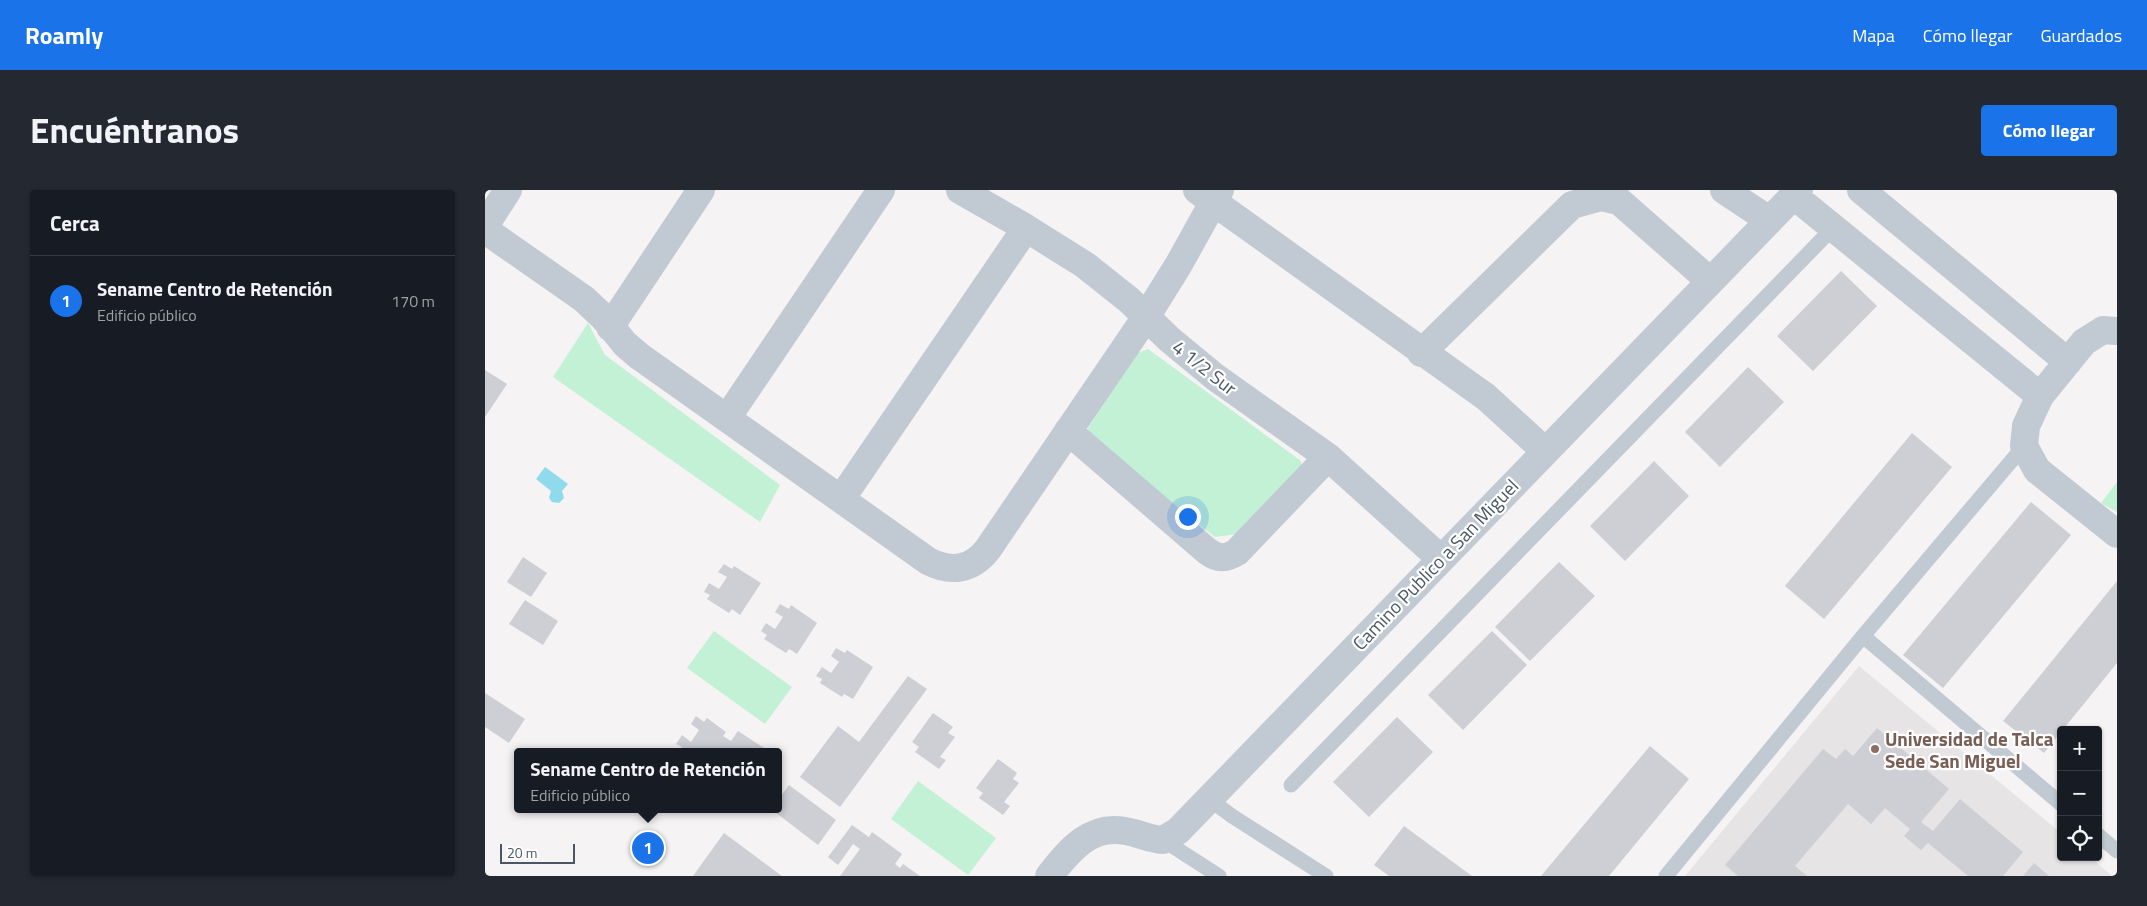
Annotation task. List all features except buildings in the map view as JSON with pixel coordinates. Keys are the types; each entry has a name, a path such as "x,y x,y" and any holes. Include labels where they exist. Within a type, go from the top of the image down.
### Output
{"street":[{"path":"485,226 508,190"},
{"path":"610,327 701,190"},
{"path":"727,418 881,190"},
{"name":"4 1/2 Sur","path":"960,190 1085,265 1215,377 1328,457 1440,558"},
{"path":"1724,190 1769,220"},
{"path":"1861,190 2068,362"},
{"path":"1796,193 1833,228 2040,396"},
{"name":"Camino Publico a San Miguel","path":"1163,840 1178,830 1209,799 1440,558 1796,193"},
{"path":"485,230 584,299 625,344 639,356 928,561 949,569 961,568 981,558 1146,317 1210,194 1421,353 1486,397 1545,451"},
{"path":"1421,353 1572,205 1601,197 1619,201 1710,281"},
{"path":"841,499 1026,228"},
{"path":"2117,331 2103,330 2084,342 2040,396 2026,426 2023,446 2037,470 2117,534"},
{"path":"1068,432 1207,551 1218,557 1225,558 1237,552 1328,457"},
{"path":"1049,876 1069,851 1079,842 1103,831 1115,830 1163,840"}],"lane":[{"path":"1291,785 1833,228"},
{"path":"1666,876 1863,636 2023,446"},
{"path":"1863,636 2057,801"},
{"path":"1209,799 1232,816 1326,876"},
{"path":"2102,839 2117,852"},
{"path":"1163,840 1219,876"}],"shaded area":[{"name":"Universidad de Talca Sede San Miguel","path":"1859,666 2057,830 2057,861 2095,861 2112,876 1685,876"}],"green space":[{"path":"588,323 605,355 780,485 760,522 553,377"},
{"path":"1148,349 1301,461 1302,472 1238,534 1215,537 1091,441 1088,428 1137,353"},
{"path":"2117,482 2117,512 2101,503"},
{"path":"714,631 792,687 765,724 687,668"},
{"path":"918,781 996,838 968,875 891,819"}],"water":[{"path":"545,467 568,484 562,491 564,498 559,503 552,502 549,498 551,491 536,479"}],"place":[{"name":"Universidad de Talca Sede San Miguel","path":"1875,749"},
{"name":"Sename Centro de Retención","path":"648,848"}]}
